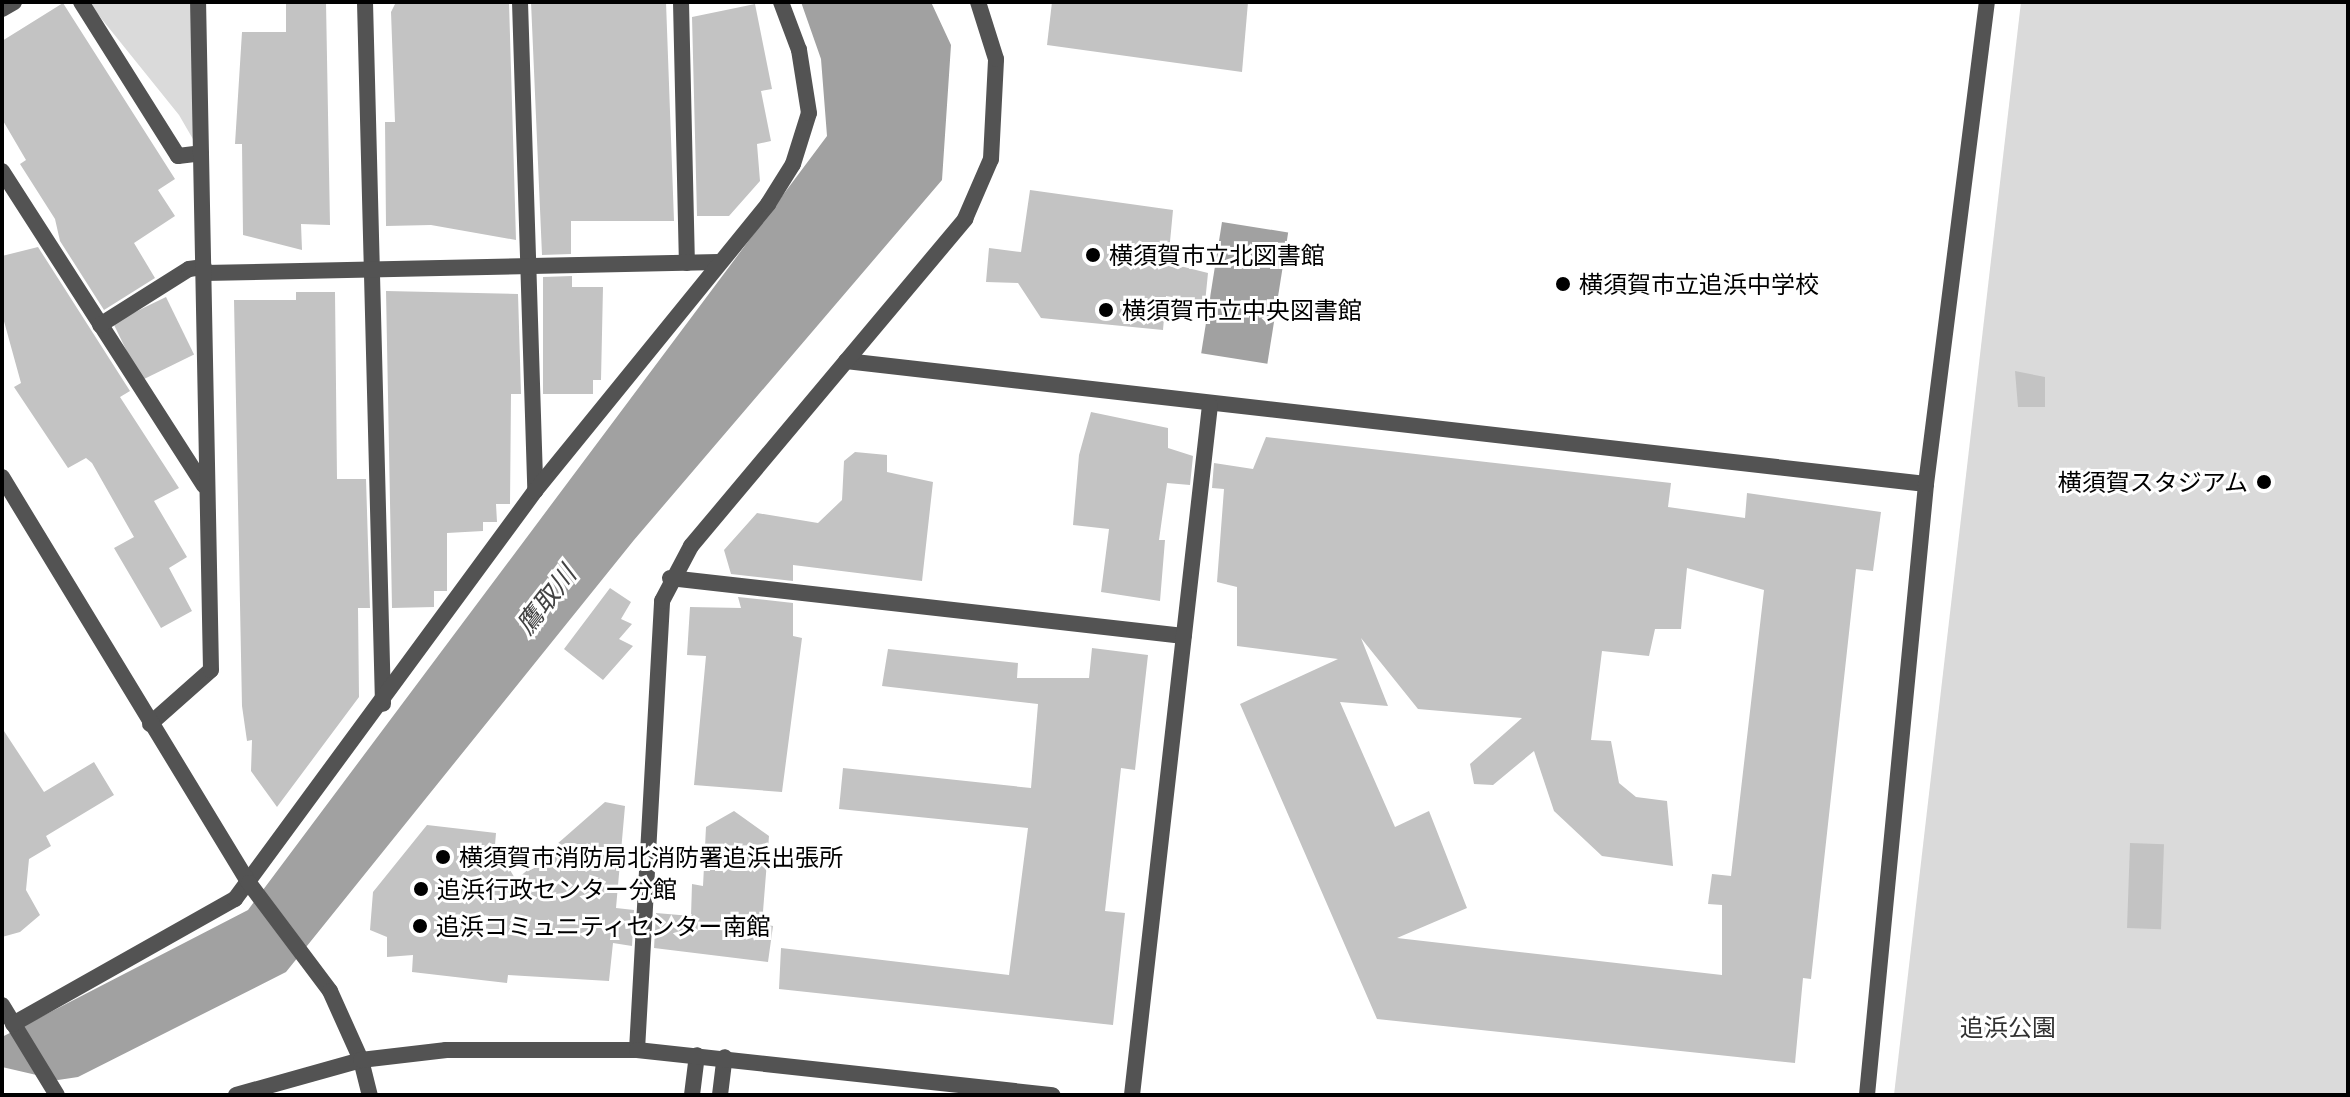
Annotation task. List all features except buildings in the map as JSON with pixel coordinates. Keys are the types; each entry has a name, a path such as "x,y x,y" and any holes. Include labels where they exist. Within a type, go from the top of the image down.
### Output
{"street":[{"path":"2,9 14,2"},
{"path":"81,2 178,156 201,153"},
{"path":"150,724 211,670 205,488 198,2"},
{"path":"365,2 368,269 383,704"},
{"path":"520,2 535,491"},
{"path":"681,2 687,263"},
{"path":"13,1024 252,887 535,491 768,204 805,137 805,83 781,2"},
{"path":"637,1050 662,601 670,578 965,219 991,159 996,59 978,2"},
{"path":"1867,1095 1926,484 1987,2"},
{"path":"2,171 205,488"},
{"path":"100,325 189,269 530,267 719,262"},
{"path":"846,361 1210,405 1926,484"},
{"path":"1132,1095 1210,405"},
{"path":"2,477 252,887 330,991 361,1060 370,1095"},
{"path":"670,578 1184,636"},
{"path":"2,1005 57,1095"},
{"path":"236,1095 361,1060 446,1050 637,1050 725,1057 1053,1095"},
{"path":"692,1095 697,1055"},
{"path":"720,1095 725,1057"}],"green space":[{"path":"88,2 198,2 201,153 179,115"},
{"name":"追浜公園","path":"2021,2 2348,2 2348,1095 1894,1095"}],"water":[{"name":"鷹取川","path":"801,2 931,2 951,45 942,180 634,540 286,972 78,1077 58,1080 2,1067 2,1037 248,910 827,136 821,59"},
{"path":"1222,222 1288,232 1267,364 1201,353"}],"place":[{"name":"横須賀市立北図書館","path":"1093,255"},
{"name":"横須賀市立追浜中学校","path":"1563,284"},
{"name":"横須賀市立中央図書館","path":"1106,310"},
{"name":"横須賀スタジアム","path":"2264,482"},
{"name":"横須賀市消防局北消防署追浜出張所","path":"443,857"},
{"name":"追浜行政センター分館","path":"421,889"},
{"name":"追浜コミュニティセンター南館","path":"420,926"}]}
